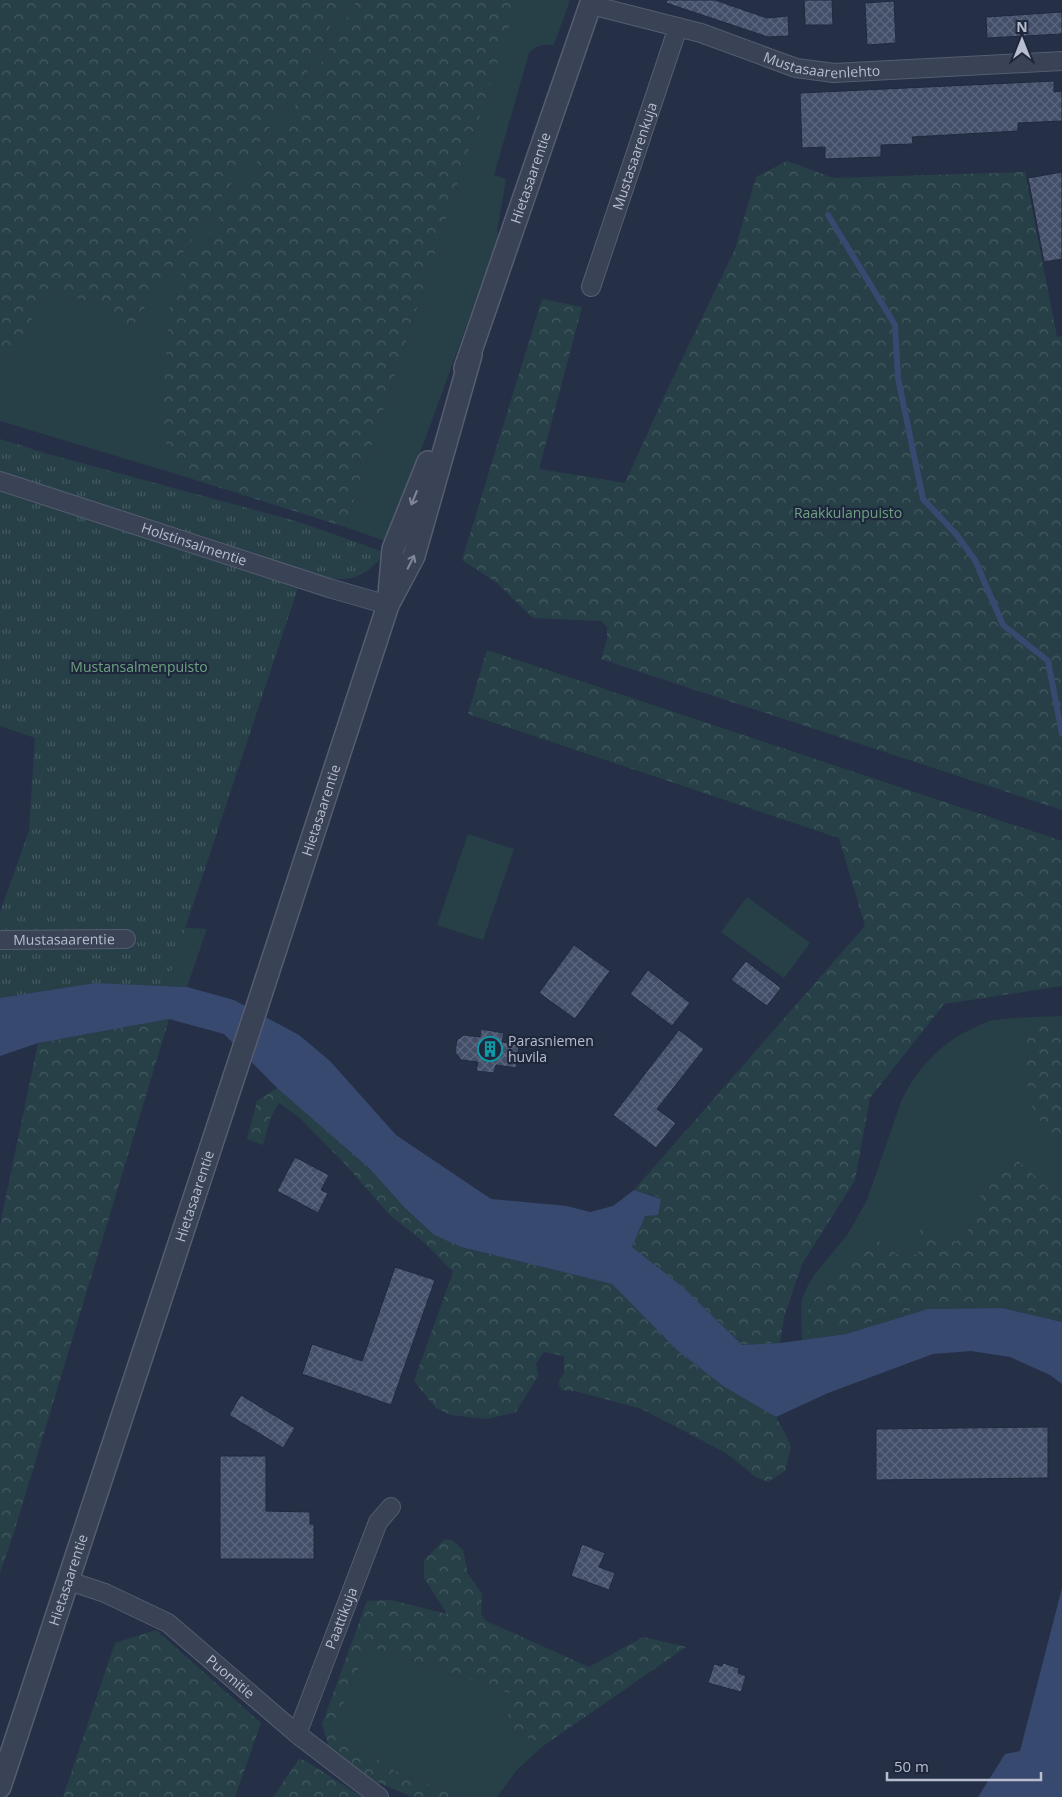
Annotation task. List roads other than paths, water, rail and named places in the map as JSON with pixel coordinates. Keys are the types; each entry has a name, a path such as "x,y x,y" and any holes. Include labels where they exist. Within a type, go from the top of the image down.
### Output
{"street":[{"name":"Mustasaarenlehto","path":"591,2 701,33 796,68 834,73 1062,61"},
{"name":"Hietasaarentie","path":"0,1787 388,605 414,556 471,355 591,2"},
{"name":"Mustasaarenkuja","path":"592,287 678,27"},
{"name":"Holstinsalmentie","path":"0,481 329,588 388,605"},
{"name":"Mustasaarentie","path":"0,940 126,939"},
{"name":"Paattikuja","path":"297,1734 378,1522 391,1507"},
{"name":"Puomitie","path":"69,1581 105,1593 168,1623 297,1734 379,1797"}],"water":[{"path":"95,983 187,987 234,1000 299,1035 330,1061 396,1135 491,1199 567,1206 590,1212 613,1206 634,1190 661,1199 658,1215 645,1216 632,1247 684,1288 742,1345 780,1343 846,1334 928,1309 1002,1308 1062,1322 1062,1384 1050,1375 1010,1357 971,1351 933,1354 828,1393 776,1417 723,1386 677,1350 612,1284 461,1247 434,1235 404,1207 370,1169 277,1088 224,1034 169,1019 38,1043 0,1056 0,998"},
{"path":"1062,1588 1062,1797 978,1797 1005,1754 1020,1751"}],"waterway":[{"path":"828,215 895,325 898,378 923,499 956,534 975,560 1003,625 1048,661 1062,734"}],"place":[{"name":"Parasniemen huvila","path":"490,1049"}],"park label":[{"name":"Raakkulanpuisto","path":"848,513"},
{"name":"Mustansalmenpuisto","path":"139,667"}]}
